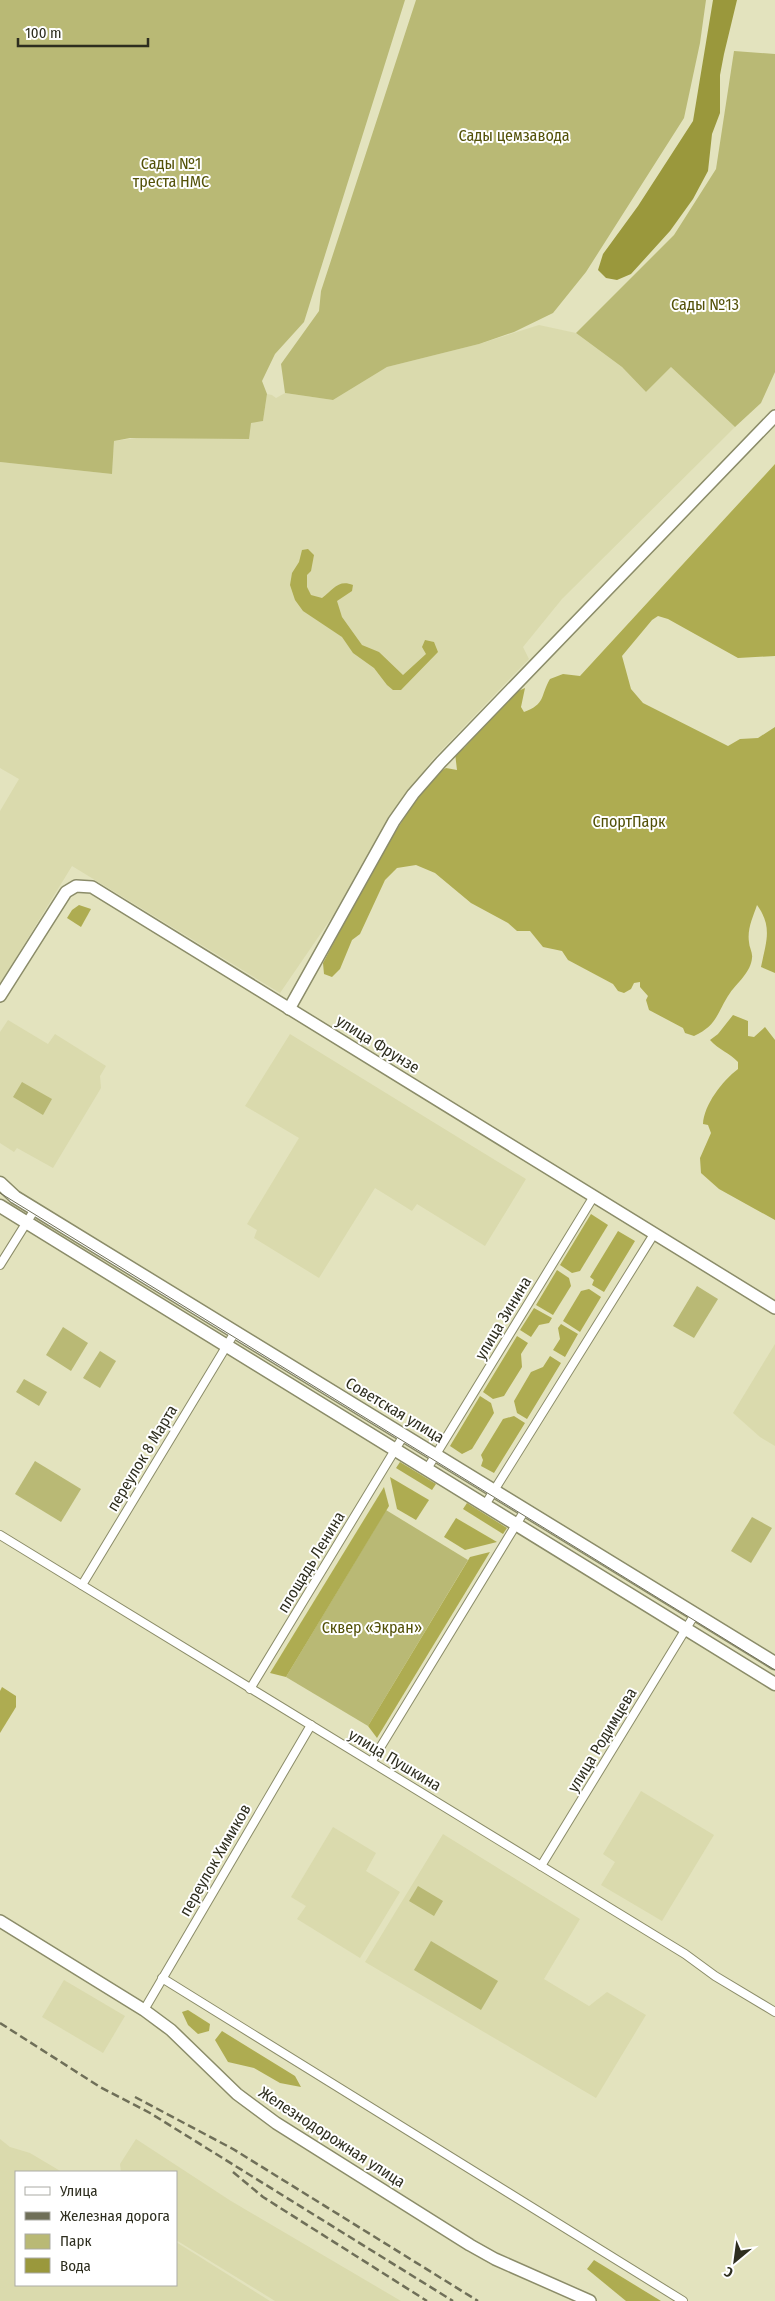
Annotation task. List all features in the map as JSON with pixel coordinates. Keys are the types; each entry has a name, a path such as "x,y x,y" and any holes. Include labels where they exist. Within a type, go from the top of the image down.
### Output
{"main road":[{"name":"Советская улица","path":"0,1183 12,1194 35,1209 775,1662"},
{"name":"Советская улица","path":"0,1206 775,1684"}],"street":[{"path":"289,1009 381,843 413,794 541,656 775,416"},
{"name":"улица Фрунзе","path":"0,996 66,892 76,886 92,888 775,1308"},
{"name":"улица Зинина","path":"427,1469 594,1196"},
{"path":"0,1266 35,1209"},
{"path":"485,1505 654,1234"},
{"name":"переулок 8 Марта","path":"82,1585 235,1332"},
{"name":"площадь Ленина","path":"250,1689 404,1435"},
{"path":"372,1761 525,1510"},
{"name":"улица Пушкина","path":"0,1535 250,1689 372,1761 775,2012"},
{"name":"улица Родимцева","path":"541,1866 695,1614"},
{"name":"переулок Химиков","path":"144,2010 311,1725"},
{"name":"Железнодорожная улица","path":"0,1921 144,2010 171,2030 237,2094 276,2123 478,2250 590,2301"},
{"path":"162,1978 683,2301"}],"shaded area":[{"path":"539,325 576,333 622,367 646,392 671,367 735,427 562,599 523,647 529,659 432,760 398,807 345,898 280,993 72,866 0,984 0,811 19,779 0,768 0,462 112,474 114,441 263,421 267,394 276,398 285,393 333,400 387,367 479,344"},
{"path":"8,1020 48,1044 55,1034 106,1066 100,1076 101,1088 53,1168 17,1148 14,1152 0,1143 0,1032"},
{"path":"290,1034 526,1179 485,1246 417,1204 412,1211 375,1188 319,1278 254,1238 257,1230 247,1224 299,1138 245,1106"},
{"path":"775,1344 775,1446 760,1437 733,1413"},
{"path":"641,1791 714,1835 662,1921 601,1885 615,1862 603,1854"},
{"path":"333,1827 376,1853 366,1871 400,1892 360,1958 297,1919 306,1906 291,1897"},
{"path":"443,1834 580,1919 544,1979 589,2006 607,1992 646,2015 596,2098 365,1962"},
{"path":"64,1980 125,2016 103,2053 42,2017"},
{"path":"0,2139 10,2147 30,2153 60,2171 15,2171 15,2286 178,2286 178,2243 270,2301 0,2301"},
{"path":"136,2139 231,2201 401,2301 275,2301 178,2241 178,2171 121,2171 120,2164"}],"green space":[{"name":"Сады №1 треста НМС","path":"0,0 405,0 304,322 275,354 262,381 267,394 263,421 251,423 249,439 130,438 114,441 112,474 0,462"},
{"name":"Сады цемзавода","path":"416,0 706,0 700,43 684,118 586,272 553,313 514,332 479,344 387,367 333,400 285,393 281,364 319,311 321,291"},
{"name":"Сады №13","path":"734,51 775,54 775,372 761,403 735,427 671,367 646,392 622,367 576,333 674,235 716,169"},
{"name":"СпортПарк","path":"775,464 775,656 738,658 668,619 658,616 652,620 622,656 631,689 643,703 728,746 740,739 758,738 775,727 775,973 761,967 767,928 757,905 749,932 752,956 749,968 730,993 713,1023 694,1036 685,1033 683,1028 649,1010 646,1000 648,996 640,987 640,982 634,983 631,989 624,993 618,991 613,984 568,960 562,951 543,947 530,931 517,931 508,923 471,903 435,873 416,865 397,868 385,880 360,934 352,940 340,969 332,977 324,974 323,963 362,890 393,836 427,784 446,768 457,770 455,753 464,748 516,692 525,688 521,707 524,712 539,703 550,679 563,674 580,676"},
{"path":"308,549 314,555 311,571 307,575 307,587 311,595 322,598 339,584 353,585 352,591 337,601 342,617 362,645 379,652 403,675 426,654 422,647 425,640 434,642 438,652 401,690 393,690 387,685 374,668 353,653 342,637 303,611 295,600 290,585 292,573 299,562 302,550"},
{"path":"79,905 91,909 81,927 67,918 72,910"},
{"path":"733,1015 748,1021 748,1036 754,1037 765,1027 775,1040 775,1220 719,1189 701,1173 700,1158 711,1133 708,1125 703,1124 704,1117 710,1101 726,1080 738,1069 738,1062 710,1040 718,1034"},
{"path":"22,1082 52,1099 43,1115 13,1097"},
{"path":"591,1214 608,1225 580,1271 572,1273 560,1265"},
{"path":"618,1231 635,1241 604,1292 592,1285 594,1280 590,1277"},
{"path":"557,1270 569,1278 571,1286 553,1315 536,1305"},
{"path":"697,1286 718,1299 694,1338 673,1326"},
{"path":"589,1289 601,1297 580,1332 563,1321 581,1291"},
{"path":"534,1308 552,1318 549,1323 539,1325 531,1337 520,1330"},
{"path":"561,1324 578,1334 565,1357 553,1350 560,1339 558,1328"},
{"path":"63,1327 88,1343 71,1371 46,1355"},
{"path":"517,1336 528,1343 521,1354 522,1367 504,1396 493,1399 483,1392"},
{"path":"100,1351 116,1361 100,1388 83,1378"},
{"path":"550,1356 561,1363 527,1419 517,1413 514,1401 531,1372 543,1367"},
{"path":"24,1379 47,1392 39,1406 16,1392"},
{"path":"480,1396 491,1403 494,1413 472,1449 462,1454 450,1446"},
{"path":"514,1416 525,1423 494,1473 481,1466 483,1460 481,1455 503,1419"},
{"path":"35,1461 81,1489 61,1522 15,1494"},
{"path":"400,1462 436,1484 432,1490 396,1468"},
{"path":"390,1477 429,1500 416,1520 397,1509"},
{"path":"384,1487 389,1506 286,1677 270,1673"},
{"path":"467,1503 507,1528 503,1534 463,1509"},
{"name":"Сквер «Экран»","path":"386,1510 468,1560 368,1726 286,1677"},
{"path":"752,1517 772,1528 751,1563 731,1551"},
{"path":"456,1518 497,1542 465,1550 444,1537"},
{"path":"490,1552 377,1738 368,1726 470,1557"},
{"path":"2,1687 16,1696 16,1707 0,1733 0,1691"},
{"path":"418,1886 443,1901 434,1916 409,1901"},
{"path":"431,1941 498,1981 481,2010 414,1970"},
{"path":"188,2010 210,2024 209,2031 198,2034 188,2025 182,2012"},
{"path":"222,2031 295,2076 301,2087 280,2083 254,2068 228,2062 215,2040"},
{"path":"594,2260 661,2301 626,2301 587,2269"}],"water":[{"path":"713,0 737,0 720,75 720,113 712,134 708,171 693,199 670,231 631,274 617,280 606,278 598,270 603,254 638,206 693,121"}],"tram line":[{"path":"0,1193 775,1670"}],"railway":[{"path":"0,2023 100,2087 150,2113 453,2301"},
{"path":"135,2097 233,2149 478,2301"},
{"path":"233,2172 263,2197 427,2301"}]}
